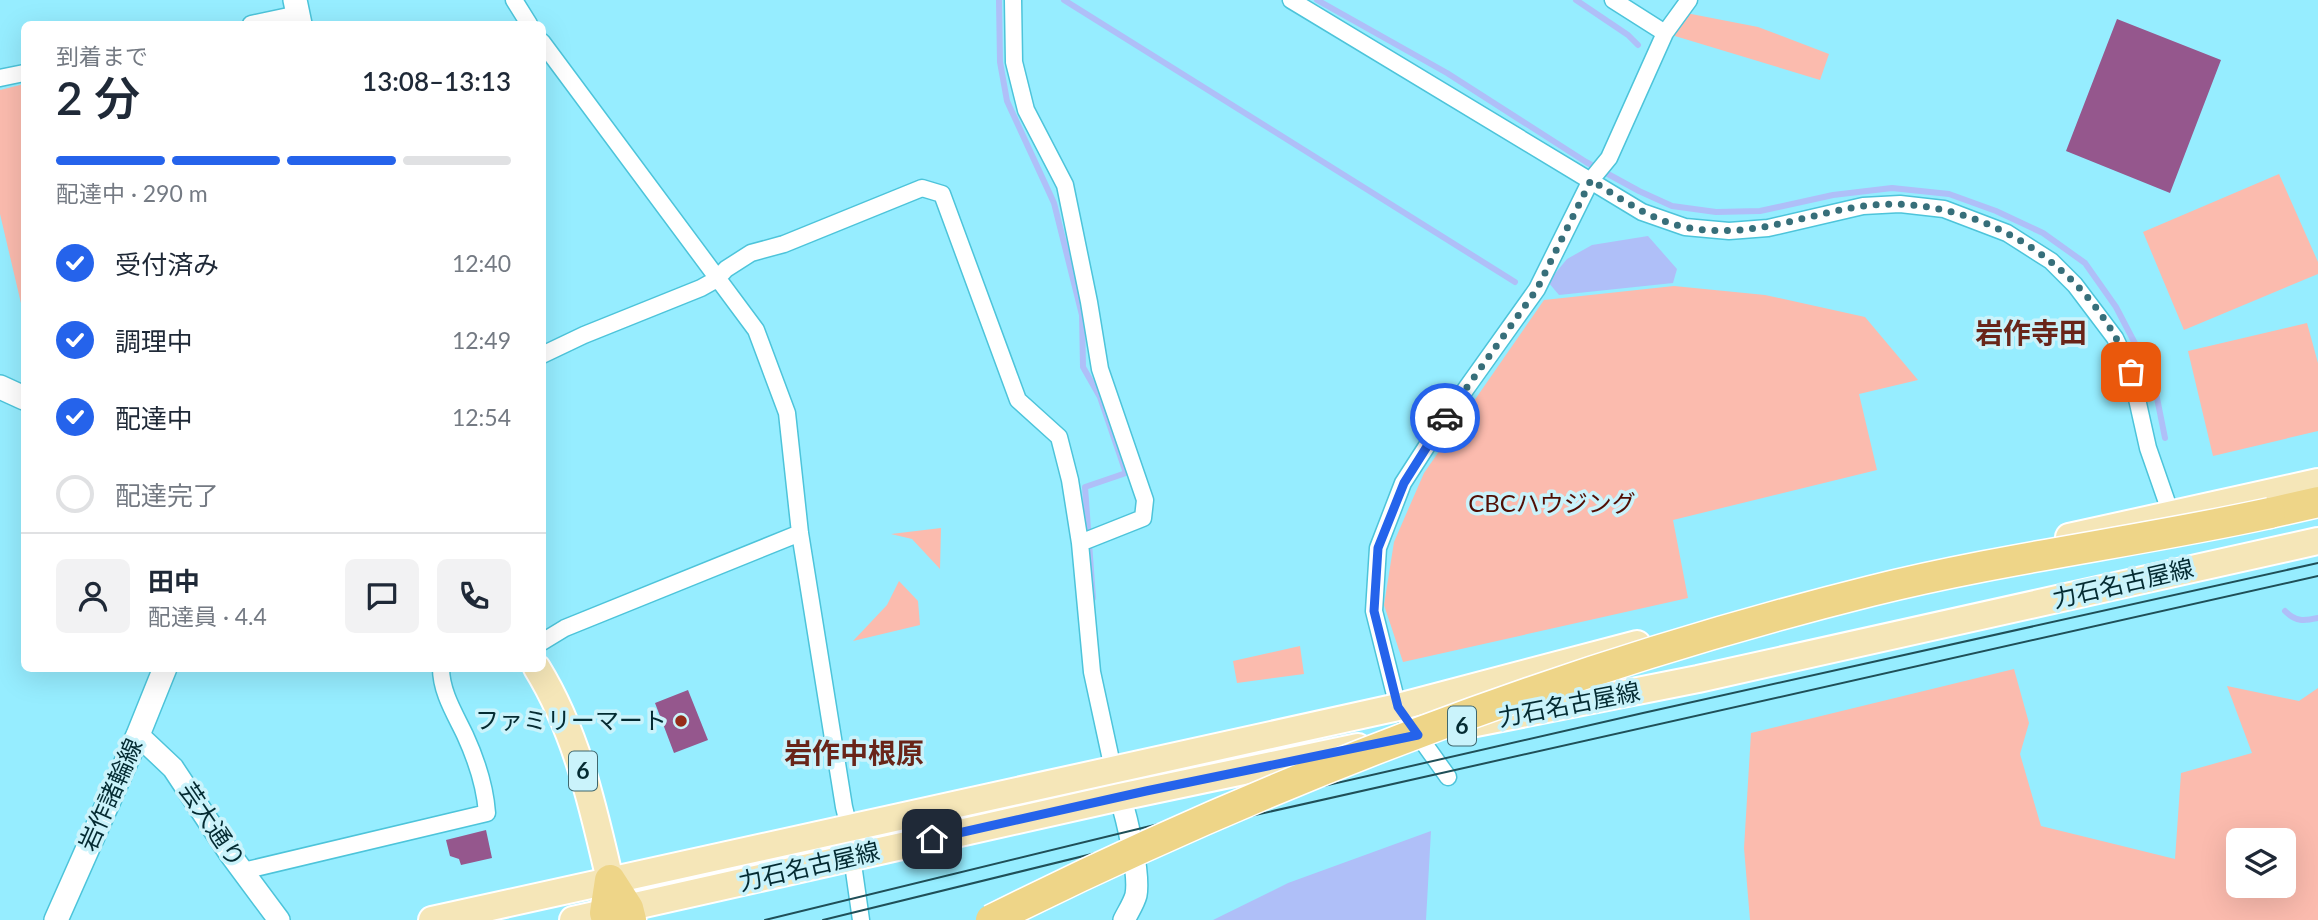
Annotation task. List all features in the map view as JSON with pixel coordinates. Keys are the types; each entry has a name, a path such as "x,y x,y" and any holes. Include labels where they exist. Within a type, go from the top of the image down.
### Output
{"highway":[{"path":"1030,920 1156,859 1301,798 1451,740 1665,666 1800,627 1939,592 2272,521 2318,502"},
{"path":"991,920 1145,846 1351,759 1493,706 1659,650 1797,610 2018,559 2178,532 2272,521 2318,519"},
{"path":"610,880 618,915"}],"main road":[{"path":"0,387 21,397"},
{"name":"力石名古屋線","path":"432,920 1398,707 1758,611 2318,482"},
{"name":"力石名古屋線","path":"573,920 618,915 852,857 1120,797 1698,679 2318,541"},
{"name":"岩作諸輪線","path":"56,920 163,672"},
{"name":"6","path":"539,672 553,696 587,782 610,880"}],"street":[{"path":"514,0 527,21"},
{"path":"1013,0 1014,62 1026,110 1065,185 1100,369 1144,500 1143,518 1080,543"},
{"path":"1291,0 1642,212 1685,227 1729,231 1768,228 1863,206 1900,204 1944,209 2007,233 2051,261 2076,285 2115,338 2131,372 2148,448 2171,514"},
{"path":"1613,0 1665,33"},
{"path":"1448,777 1398,707 1374,611 1378,548 1404,483 1443,421 1537,289 1591,180 1609,158 1665,33 1689,0"},
{"path":"263,21 297,13"},
{"path":"546,48 756,330 787,413 800,533 849,827"},
{"path":"0,78 21,74"},
{"path":"546,353 701,288 751,253 784,244 922,188 942,194 1018,400 1059,437 1070,480 1080,543 1093,672 1113,769"},
{"path":"546,640 565,628 800,533"},
{"path":"243,870 487,813 486,793 466,737 451,707 441,672"},
{"name":"芸大通り","path":"138,735 173,768 230,854 279,920"},
{"path":"1120,797 1128,821 1136,879 1136,895 1124,920"},
{"path":"852,857 861,920"}],"green space":[{"path":"1681,12 1758,27 1829,54 1820,80 1665,33"},
{"path":"21,85 21,303 0,214 0,90"},
{"path":"2279,174 2318,262 2318,274 2184,330 2143,232"},
{"name":"CBCハウジング","path":"1674,286 1765,295 1865,317 1918,380 1859,394 1877,470 1673,520 1688,598 1403,662 1384,605 1394,542 1424,473 1544,300"},
{"path":"2307,323 2318,363 2318,431 2213,456 2188,351"},
{"path":"941,528 940,569 912,539 891,534"},
{"path":"899,581 918,601 920,625 853,641 887,605"},
{"path":"1300,646 1304,674 1237,683 1233,661"},
{"path":"2014,669 2029,723 2020,754 2041,826 2175,859 2181,773 2252,753 2227,686 2299,701 2318,688 2318,920 1750,920 1744,848 1751,733"}],"water":[{"path":"1648,236 1677,269 1673,283 1559,295 1548,282 1567,259 1592,245"},
{"path":"1431,831 1426,920 1213,920 1288,883"}],"building":[{"path":"2117,19 2221,60 2170,193 2066,151"},
{"name":"ファミリーマート","path":"688,690 708,740 674,753 655,703"},
{"path":"486,830 492,858 461,865 459,859 450,856 446,840"}],"waterway":[{"path":"999,0 1000,62 1007,101 1054,203 1082,315 1083,367 1100,397 1126,473 1085,487 1093,598"},
{"path":"1064,0 1515,282"},
{"path":"1317,0 1447,73 1586,162 1672,206 1716,212 1760,211 1833,195 1892,188 1949,194 1996,211 2043,233 2085,263 2116,307 2153,378 2165,438"},
{"path":"1576,0 1628,35 1638,45"},
{"path":"2285,611 2300,620 2318,618"}],"tram line":[{"path":"765,920 1175,820 2318,563"},
{"path":"823,920 1206,826 2318,576"}],"way so far":[{"path":"1445,418 1537,289 1591,180 1642,212 1685,227 1729,231 1768,228 1863,206 1900,204 1944,209 1977,220 2026,244 2051,261 2076,285 2115,338 2131,372"}],"place":[{"name":"ファミリーマート","path":"681,721"}],"district":[{"name":"岩作寺田","path":"2031,333"},
{"name":"岩作中根原","path":"854,753"}],"route":[{"path":"932,839 1146,791 1418,735 1398,707 1374,611 1378,548 1404,483 1445,418"}]}
